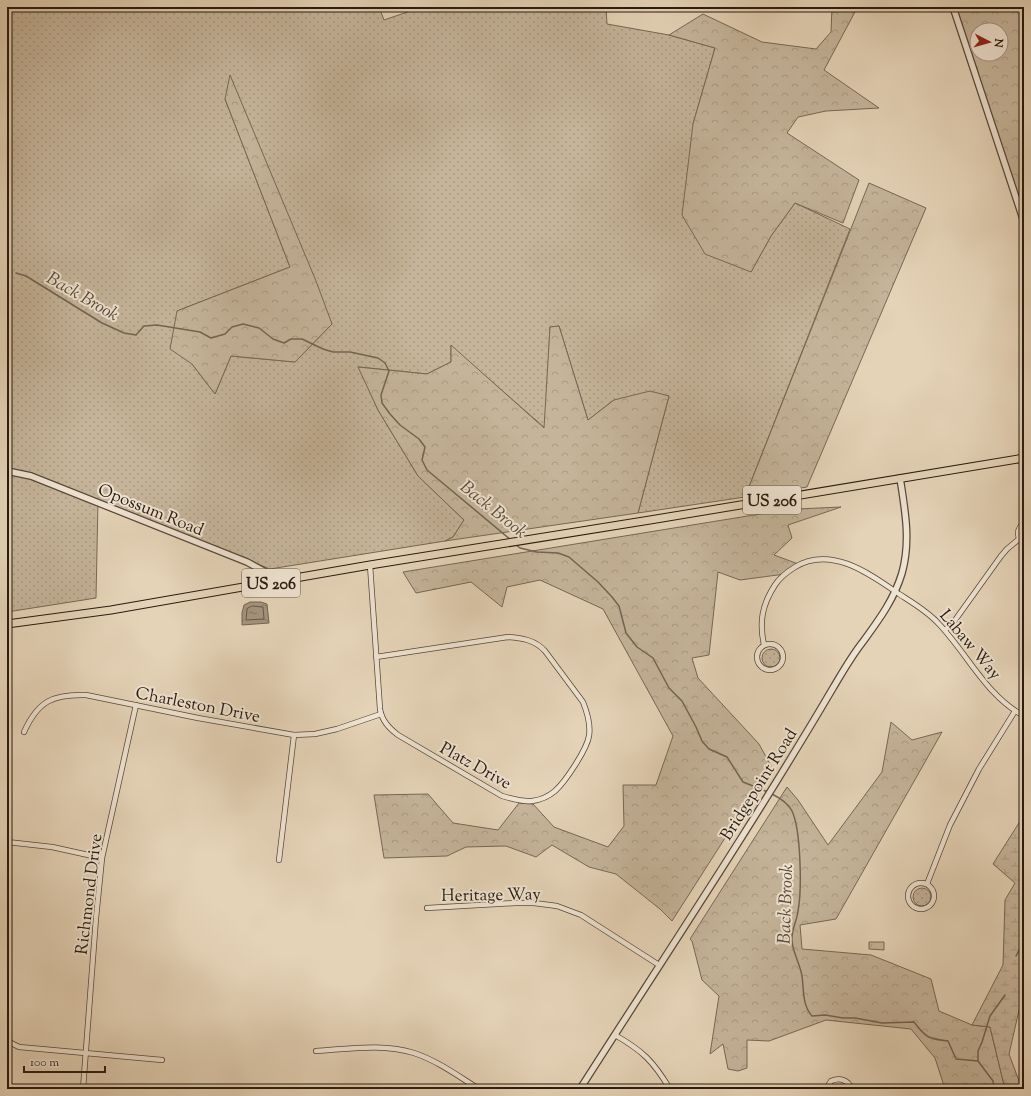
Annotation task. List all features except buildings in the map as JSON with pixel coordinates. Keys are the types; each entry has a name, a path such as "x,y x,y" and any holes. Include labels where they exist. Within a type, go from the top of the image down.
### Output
{"highway":[{"name":"US 206","path":"7,624 111,610 520,540 1024,458"}],"street":[{"path":"953,7 1024,222"},
{"name":"Opossum Road","path":"7,471 31,476 247,562 282,581"},
{"name":"Bridgepoint Road","path":"580,1089 804,737 849,662 883,614 895,591 905,560 907,522 900,478"},
{"path":"1024,522 1018,528 1019,539 1024,544"},
{"path":"945,630 953,623 1001,556 1019,539"},
{"name":"Labaw Way","path":"764,645 761,632 763,608 776,582 785,574 804,562 827,559 843,562 863,571 929,614 945,630 993,692 1015,711 1024,716"},
{"name":"Platz Drive","path":"370,565 376,657 381,714 389,728 398,736 502,796 514,800 525,801 539,799 553,792 560,785 586,745 589,729 583,702 545,650 532,641 508,637 376,657"},
{"path":"773,644 782,652 783,661 775,670 766,670 758,665 756,656 758,651 764,645 773,644"},
{"name":"Charleston Drive","path":"24,732 29,720 37,709 56,698 70,694 86,695 198,718 294,735 316,734 337,729 381,714"},
{"name":"Richmond Drive","path":"83,1089 102,858 136,705"},
{"path":"927,884 950,825 979,769 1015,711"},
{"path":"279,860 294,735"},
{"path":"7,842 52,847 102,858"},
{"path":"923,883 927,884 933,891 934,899 932,904 925,909 916,908 910,903 908,895 909,891 914,885 923,883"},
{"name":"Heritage Way","path":"427,908 515,903 534,903 558,906 582,915 659,965"},
{"path":"615,1034 644,1054 659,1070 670,1089"},
{"path":"7,1041 19,1047 162,1060"},
{"path":"316,1051 369,1047 406,1051 423,1056 441,1065 479,1089"},
{"path":"826,1089 831,1081 840,1079 848,1082 852,1089"}],"green space":[{"path":"7,7 379,7 384,20 422,7 606,7 607,24 669,35 715,48 693,124 751,272 771,236 795,203 850,229 745,497 638,513 669,396 614,400 588,420 559,326 550,327 545,428 451,346 451,362 427,374 359,367 378,410 418,476 464,520 453,537 445,541 270,569 98,501 96,598 7,612","holes":["225,99 332,324 295,362 231,356 215,394 192,364 177,311 290,267"]},
{"path":"832,7 855,7 856,10 824,70 879,108 826,111 798,117 787,133 859,180 843,223 795,203 771,236 751,272 705,254 682,215 693,124 715,48 669,35 703,14 762,42 816,49 831,32"},
{"path":"954,7 1024,7 1024,232 971,62 1009,62 1009,22 969,22 969,55"},
{"path":"230,75 316,281 332,324 295,362 231,356 215,394 192,364 170,349 177,311 290,267 225,99"},
{"path":"869,183 926,208 807,487 745,497"},
{"path":"559,326 588,420 614,400 650,391 669,396 638,513 445,541 453,537 464,520 418,476 378,410 358,367 427,374 451,362 451,345 544,428 550,327"},
{"path":"841,507 788,525 792,538 774,555 801,565 785,574 740,580 718,572 709,655 692,658 698,678 759,744 771,766 672,921 660,909 616,874 589,867 552,845 536,857 506,846 466,847 447,856 384,858 374,795 428,794 453,823 498,830 519,803 533,804 554,827 608,847 624,826 623,785 656,785 673,736 603,609 540,580 507,587 502,607 471,582 416,593 403,572 797,508"},
{"path":"771,649 777,652 780,658 777,664 771,667 765,664 762,658 765,652"},
{"path":"891,722 912,740 942,732 836,919 800,925 802,949 871,955 931,979 939,1011 972,1025 990,1027 1005,1089 945,1089 935,1058 911,1029 826,1020 769,1041 747,1040 747,1068 738,1071 728,1069 723,1044 710,1054 719,996 702,980 692,941 690,939 787,787 798,800 828,845 882,772"},
{"path":"1024,815 1024,1001 1020,1006 1009,1054 1022,1089 1005,1089 990,1027 972,1025 1003,965 1005,900 1015,883 993,864"},
{"path":"922,888 928,891 931,897 928,903 922,906 916,903 913,897 916,891"},
{"path":"869,942 884,942 884,950 869,949"}],"water":[{"path":"250,602 261,602 267,604 269,623 242,625 244,605"}],"waterway":[{"name":"Back Brook","path":"7,271 12,272"},
{"name":"Back Brook","path":"16,273 26,276 102,323 124,333 136,335 144,326 157,325 200,332 211,338 225,334 232,327 243,324 259,328 273,339 284,343 291,339 302,339 333,352 350,352 378,358 385,363 389,371 381,395 382,403 400,425 419,439 425,447 422,460 427,470 511,540"},
{"name":"Back Brook","path":"515,544 520,548 537,552 558,553 569,557 598,582 619,606 626,633 637,647 653,658 669,688 682,701 702,741 709,749 727,757 743,782 768,792"},
{"name":"Back Brook","path":"772,794 784,801 792,811 795,820 799,845 800,889 798,911 792,933 792,941 802,976 806,1007 812,1016 825,1015 882,1023 914,1022 928,1037 948,1041 956,1059 978,1061 993,1081 994,1089"},
{"path":"1016,956 1024,941"},
{"path":"978,1061 978,1051 990,1016 1005,995"}]}
